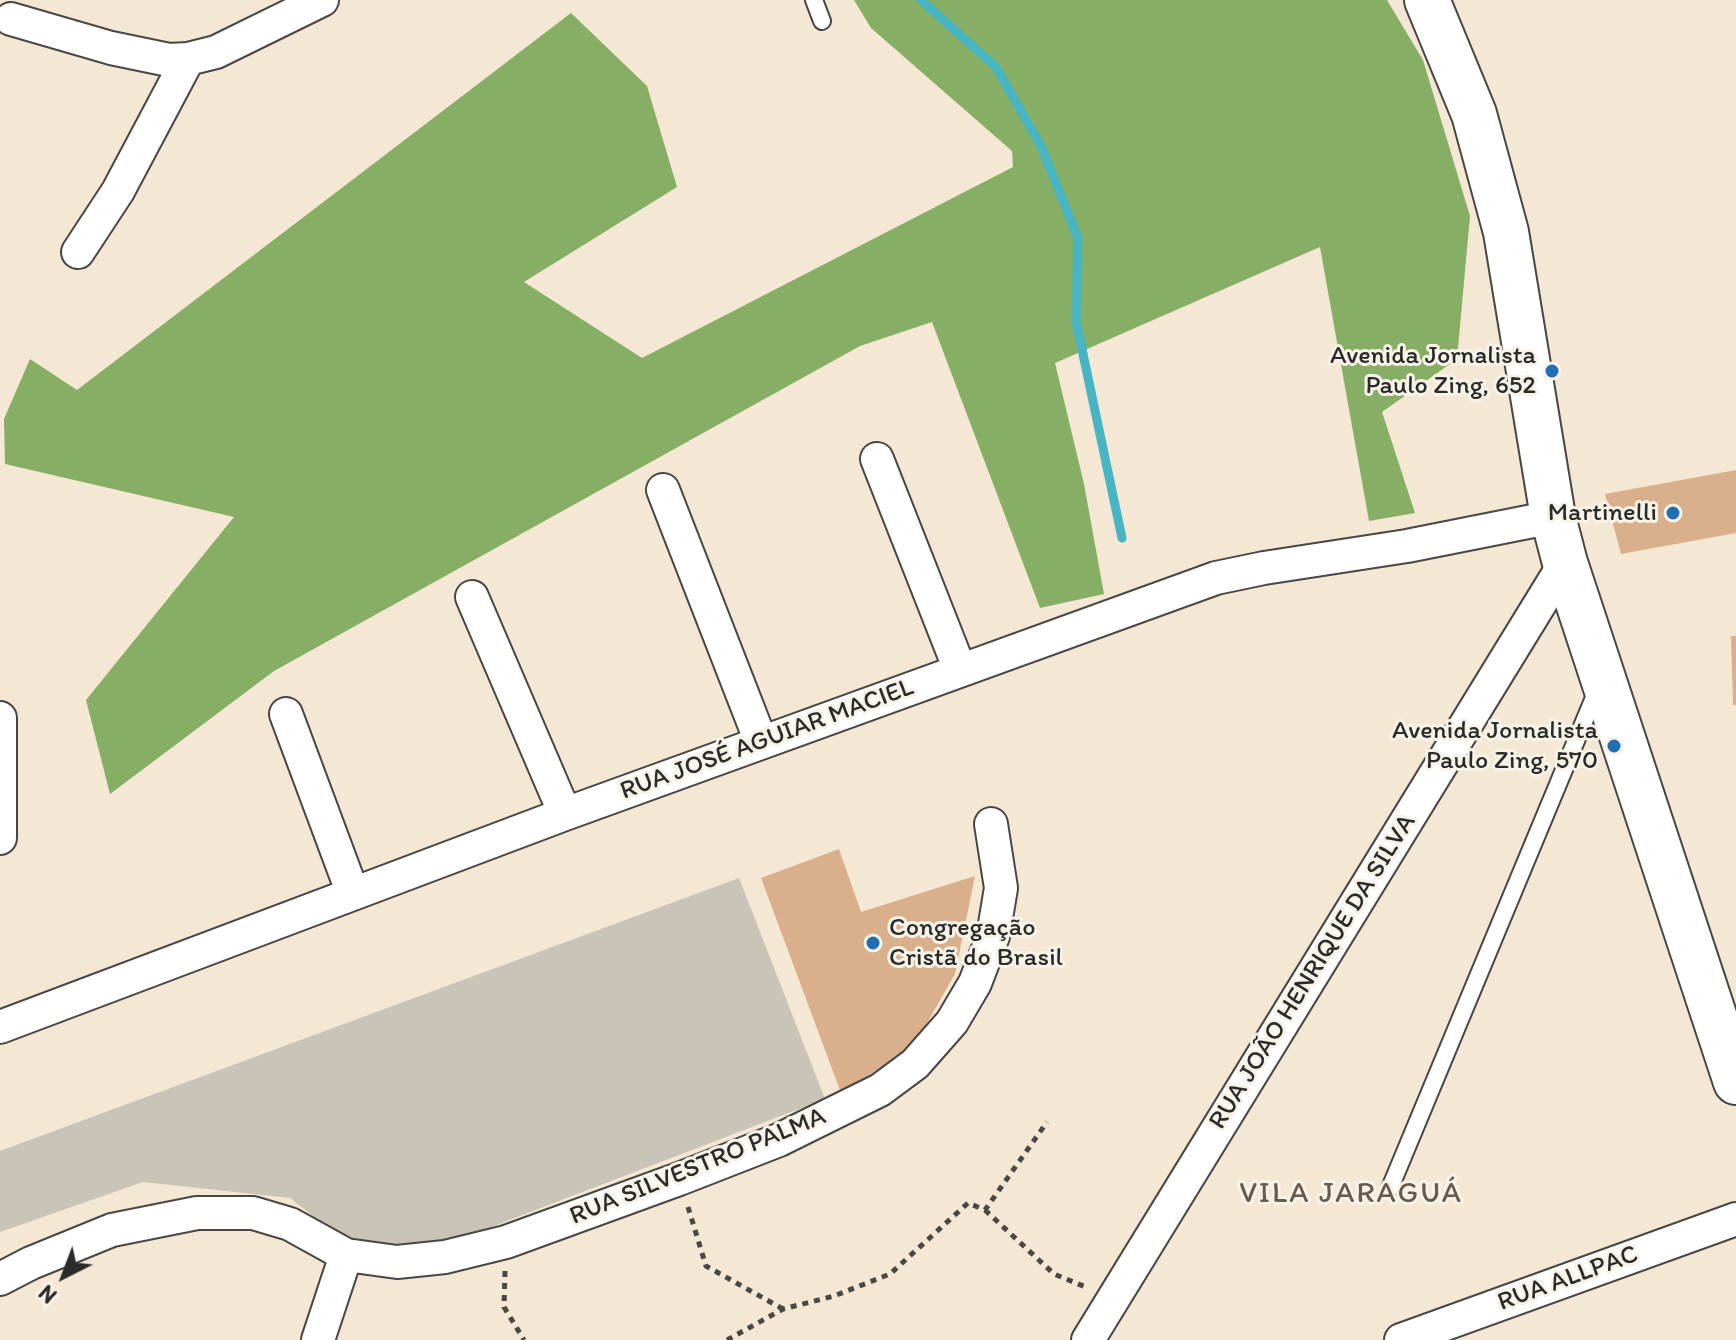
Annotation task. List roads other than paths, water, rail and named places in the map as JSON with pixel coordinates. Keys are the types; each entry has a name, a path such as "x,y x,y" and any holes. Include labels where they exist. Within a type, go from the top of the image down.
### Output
{"main road":[{"path":"1427,0 1474,114 1506,232 1553,517 1565,563 1736,1082"}],"street":[{"path":"11,18 111,48 169,60 188,59 216,52 322,0"},
{"path":"78,252 118,191 188,59"},
{"path":"877,459 960,670"},
{"path":"663,490 761,742"},
{"name":"RUA JOSÉ AGUIAR MACIEL","path":"0,1027 565,814 1216,578 1407,546 1553,517"},
{"name":"RUA JOÃO HENRIQUE DA SILVA","path":"1088,1340 1565,563"},
{"path":"472,597 565,814"},
{"path":"286,714 353,894"},
{"path":"0,718 0,838"},
{"name":"RUA SILVESTRO PALMA","path":"346,1255 397,1262 445,1257 506,1242 779,1140 880,1090 915,1064 952,1022 975,983 993,936 1001,888 991,824"},
{"path":"0,1279 112,1230 197,1213 253,1213 290,1224 346,1255 318,1340"},
{"name":"RUA ALLPAC","path":"1401,1340 1736,1219"}],"lane":[{"path":"814,0 822,21"},
{"path":"1390,1188 1602,679"}],"waterway":[{"path":"921,0 996,67 1041,146 1078,238 1076,321 1122,538"}],"place":[{"name":"Avenida Jornalista Paulo Zing, 652","path":"1552,371"},
{"name":"Martinelli","path":"1673,513"},
{"name":"Avenida Jornalista Paulo Zing, 570","path":"1614,746"},
{"name":"Congregação Cristã do Brasil","path":"873,943"}],"district":[{"name":"VILA JARAGUÁ","path":"1351,1194"}]}
